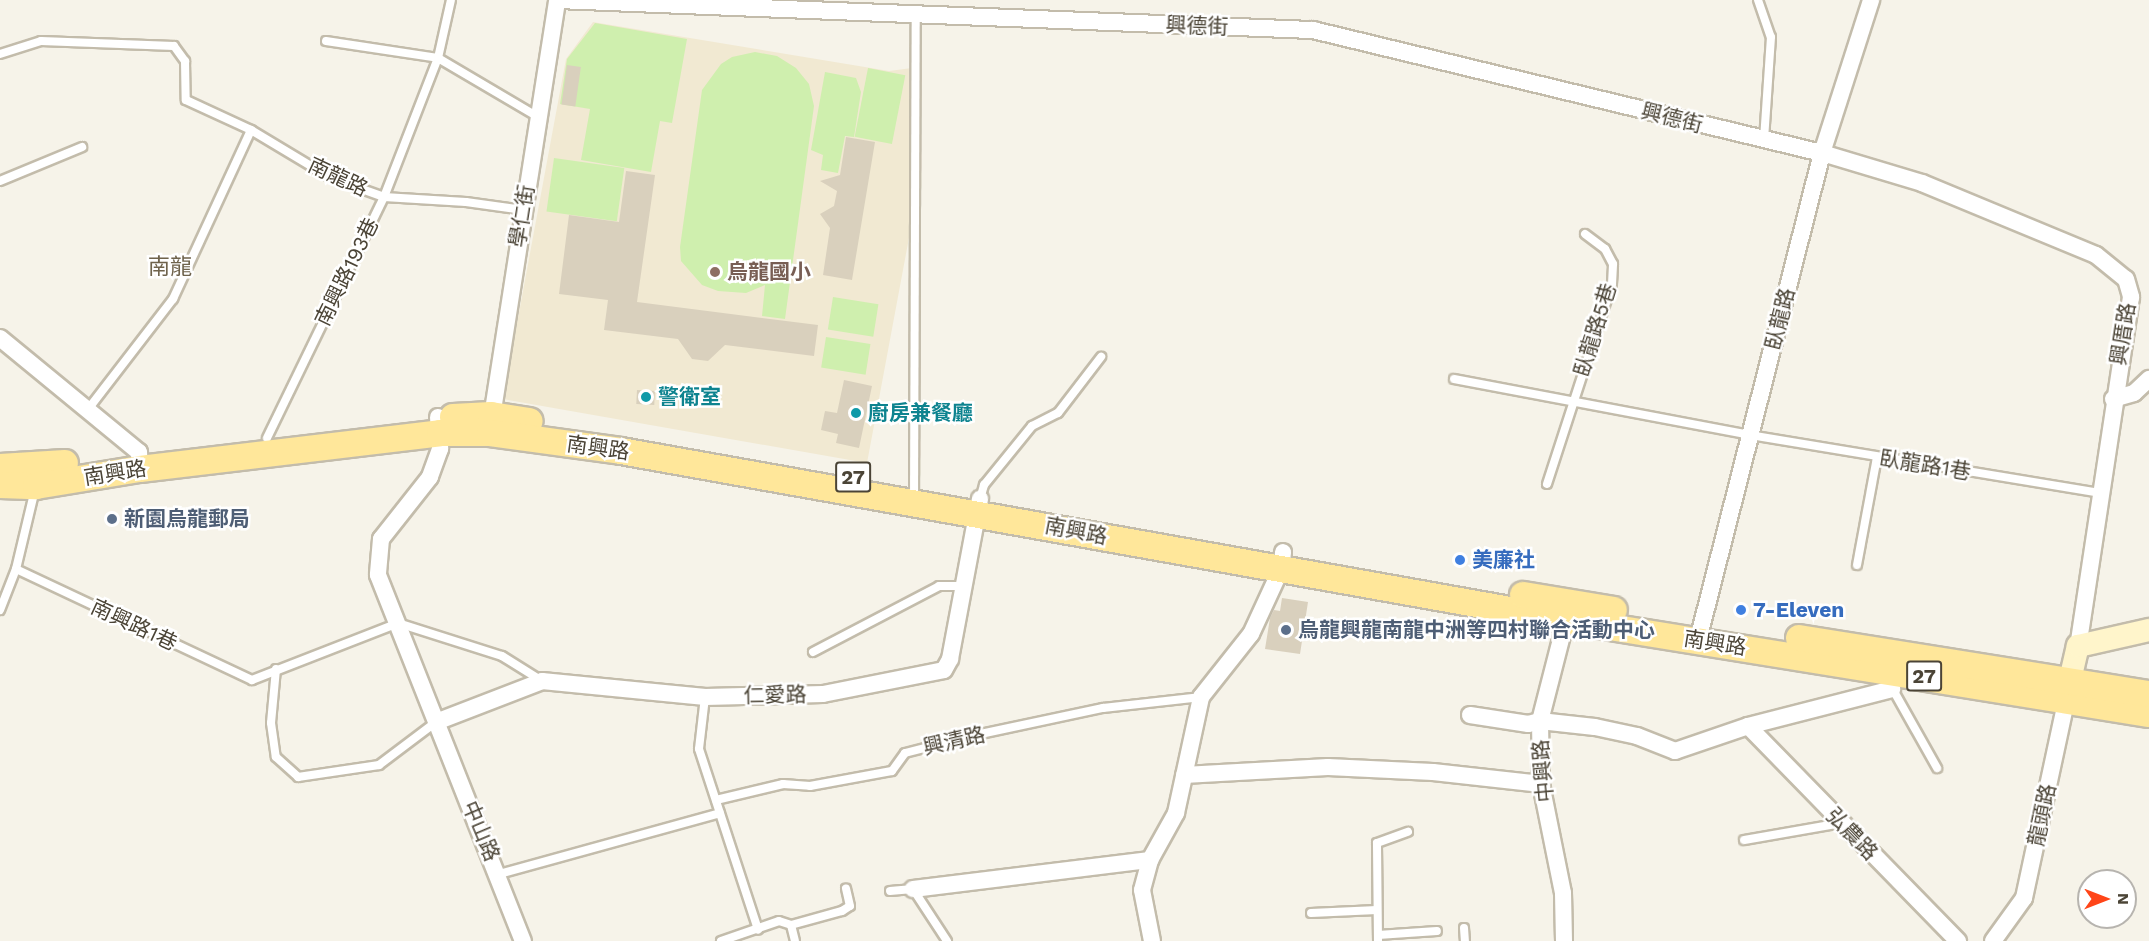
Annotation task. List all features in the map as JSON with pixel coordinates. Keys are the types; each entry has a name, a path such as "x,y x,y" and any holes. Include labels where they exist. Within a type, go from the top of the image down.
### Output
{"main road":[{"name":"南興路","path":"0,485 35,477 267,438 439,425 491,424 621,451 979,506 1700,633 1895,671 2069,690 2149,694"},
{"name":"南興路","path":"139,460 439,425"},
{"name":"南興路","path":"0,467 35,477"},
{"name":"南興路","path":"2069,690 2149,714"}],"street":[{"name":"興德街","path":"558,0 916,17 1313,30 1764,141 1822,153"},
{"name":"學仁街","path":"491,424 558,0"},
{"name":"臥龍路","path":"1700,633 1822,153 1871,0"},
{"name":"興厝路","path":"1822,153 1922,183 1998,213 2096,255 2126,279 2131,297 2113,399 2078,646 2069,690"},
{"path":"0,338 89,408 139,460"},
{"path":"2113,399 2134,393 2149,379"},
{"name":"中山路","path":"439,425 440,448 430,477 381,539 378,575 499,874 523,941"},
{"name":"仁愛路","path":"436,722 542,681 705,697 823,694 944,670 950,660 979,506"},
{"path":"1152,941 1142,890 1150,860 1176,813 1202,697 1251,634 1282,561"},
{"name":"中興路","path":"1564,941 1563,892 1541,784 1540,721 1568,611"},
{"path":"2078,646 2149,629"},
{"path":"1470,715 1528,724 1540,721 1637,736 1675,751 1895,671"},
{"name":"龍頭路","path":"1993,941 2024,898 2069,690"},
{"name":"弘農路","path":"1748,726 1958,941"},
{"path":"1184,776 1328,767 1433,772 1541,784"},
{"path":"913,889 1150,860"}],"lane":[{"name":"南興路193巷","path":"267,438 384,197 438,58 451,0"},
{"path":"1758,0 1770,36 1764,141"},
{"path":"915,496 916,17"},
{"name":"南龍路","path":"0,54 41,41 174,46 185,61 183,81 186,100 251,130 331,178 384,197 465,202 523,210"},
{"path":"326,41 438,58 538,117"},
{"path":"89,408 173,299 251,130"},
{"path":"0,181 82,147"},
{"name":"臥龍路5巷","path":"1547,484 1611,284 1613,264 1605,249 1585,234"},
{"path":"979,506 984,485 1032,426 1058,413 1101,357"},
{"name":"臥龍路5巷","path":"1454,379 1750,435"},
{"name":"臥龍路1巷","path":"1750,435 2100,493"},
{"path":"1857,565 1877,457"},
{"path":"0,610 16,569 35,477"},
{"name":"南興路1巷","path":"16,569 252,680 276,669"},
{"path":"813,652 939,586 963,586"},
{"path":"436,722 379,765 298,777 276,758 271,723 276,669 398,623 502,656 542,681"},
{"path":"1895,671 1937,768"},
{"path":"705,697 699,749 758,930"},
{"name":"興清路","path":"716,800 783,784 810,786 892,771 905,753 971,736 1103,708 1202,697"},
{"path":"499,874 720,813"},
{"path":"1744,840 1841,823"},
{"path":"1408,832 1377,843 1378,938 1437,931"},
{"path":"721,941 779,921 791,925 850,906 846,888"},
{"path":"890,891 913,889 947,941"},
{"path":"1311,913 1377,910"},
{"path":"791,925 795,941"},
{"path":"1464,928 1465,941"}],"shaded area":[{"name":"烏龍國小","path":"593,22 889,71 912,68 911,227 867,463 503,399 566,59"}],"green space":[{"path":"595,23 687,39 672,123 660,121 651,172 581,160 590,109 560,104 567,59"},
{"path":"755,52 777,56 796,68 809,84 814,106 785,319 762,316 765,285 746,293 718,291 702,285 681,261 680,247 702,90 721,64 732,57"},
{"path":"868,68 905,75 892,144 855,137"},
{"path":"825,72 856,78 861,92 854,137 845,136 838,173 821,170 823,155 811,150"},
{"path":"554,158 624,168 617,221 546,211"},
{"path":"833,297 878,304 873,337 828,330"},
{"path":"826,337 870,344 866,375 821,368"}],"building":[{"path":"567,65 581,67 575,107 561,105"},
{"path":"846,137 875,142 852,280 823,275 830,228 820,214 834,206 837,191 820,181 840,175"},
{"path":"626,171 655,175 637,302 818,325 814,356 725,345 708,361 692,359 678,339 604,330 608,300 559,294 569,215 619,222"},
{"name":"廚房兼餐廳","path":"844,380 872,386 859,448 836,443 838,434 821,430 825,411 837,413"},
{"name":"警衛室","path":"637,390 655,391 654,405 636,404"},
{"name":"烏龍興龍南龍中洲等四村聯合活動中心","path":"1282,598 1308,602 1300,654 1265,649 1270,618 1274,610 1280,611"}],"place":[{"name":"烏龍國小","path":"715,272"},
{"name":"警衛室","path":"646,397"},
{"name":"廚房兼餐廳","path":"856,413"},
{"name":"新園烏龍郵局","path":"112,519"},
{"name":"美廉社","path":"1460,560"},
{"name":"7-Eleven","path":"1741,610"},
{"name":"烏龍興龍南龍中洲等四村聯合活動中心","path":"1286,630"}],"district":[{"name":"南龍","path":"170,267"}]}
